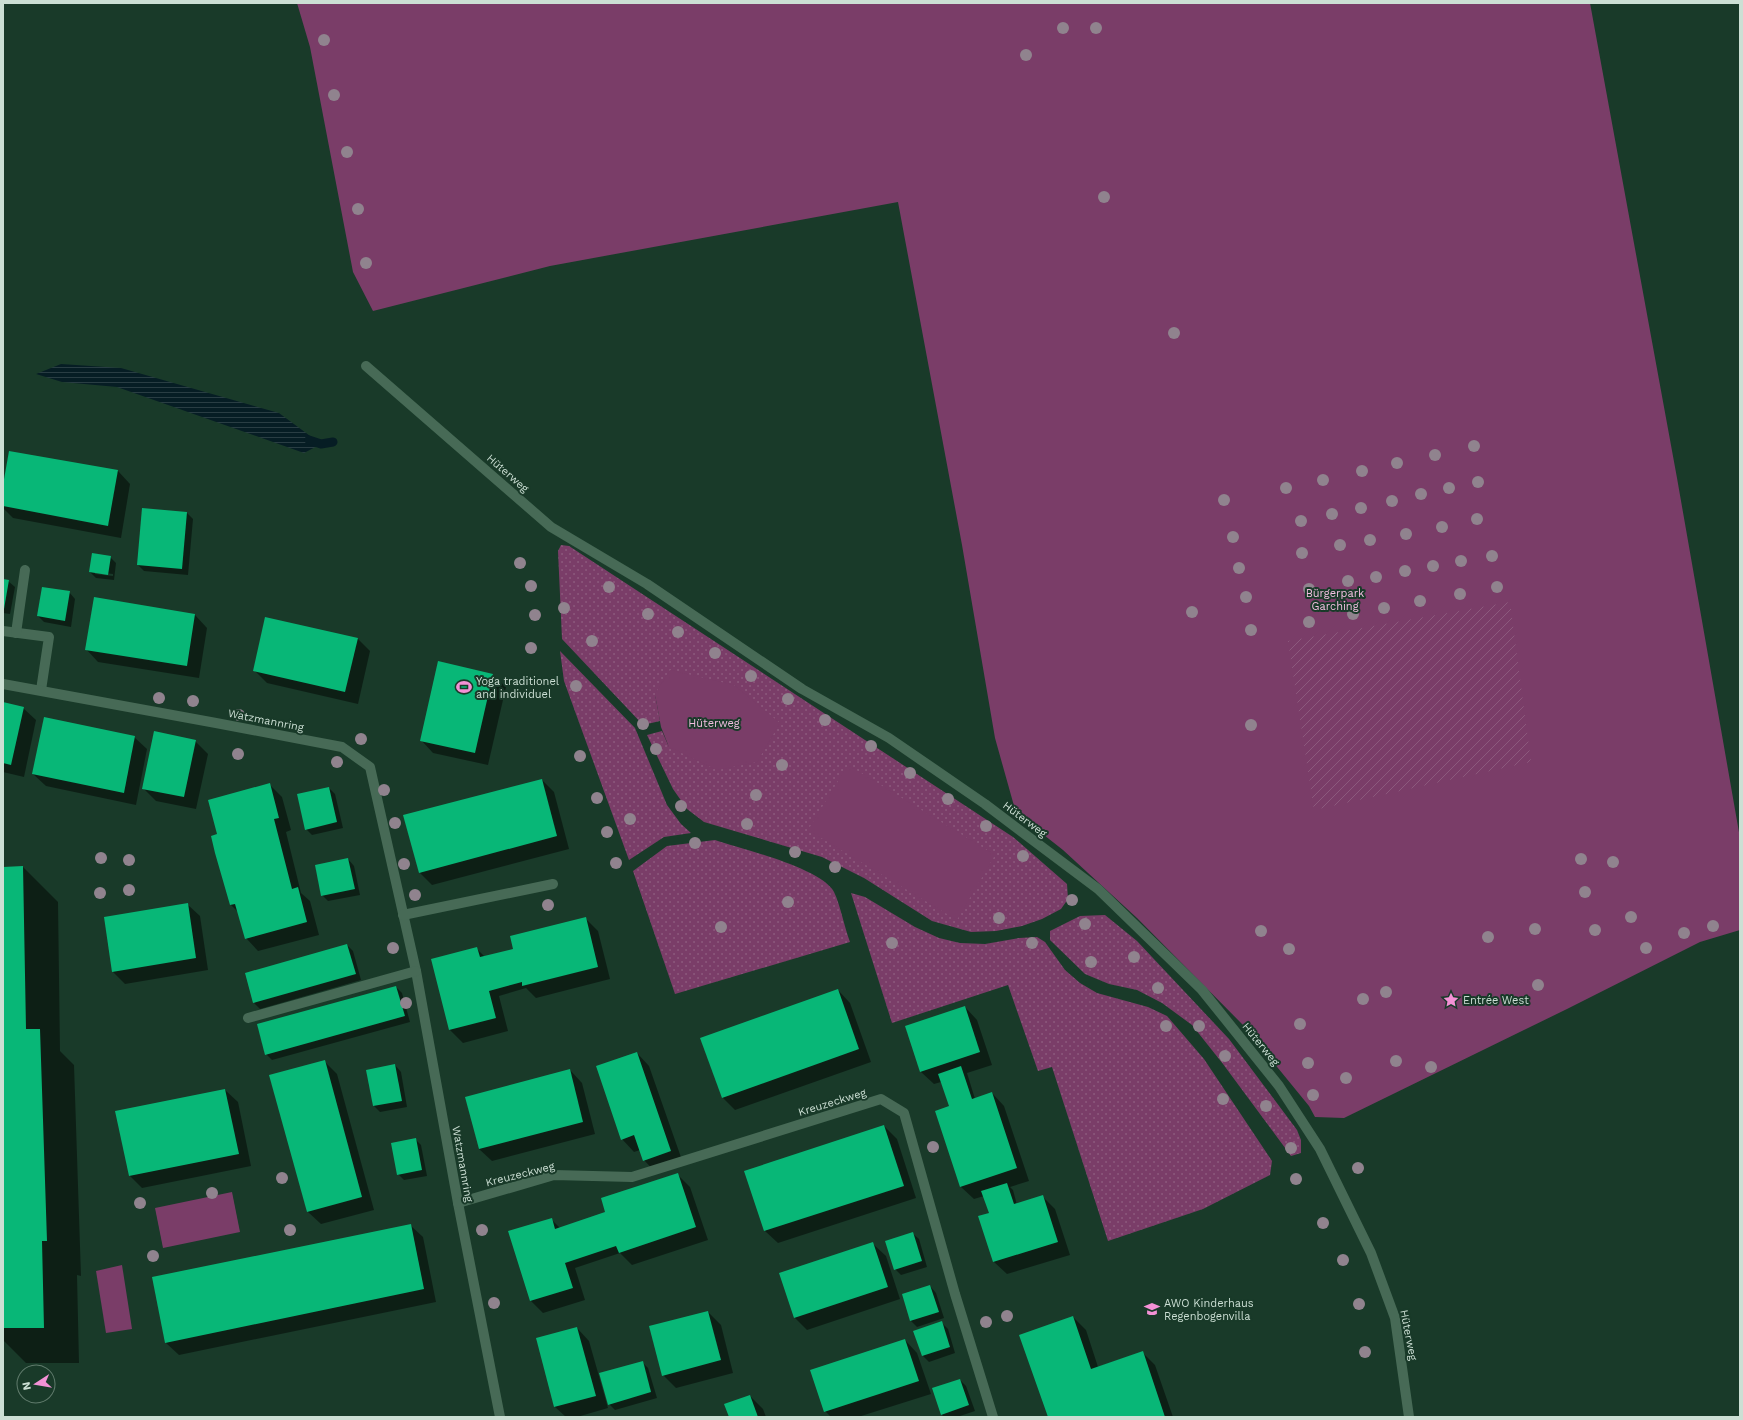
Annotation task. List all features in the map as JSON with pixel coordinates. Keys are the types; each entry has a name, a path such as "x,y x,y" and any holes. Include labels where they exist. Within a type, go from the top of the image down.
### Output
{"street":[{"name":"Hüterweg","path":"366,366 551,527 647,584 802,689 890,738 985,804 1098,889 1202,990 1279,1086 1320,1148 1371,1253 1395,1318 1409,1417"},
{"path":"16,633 25,570"},
{"path":"3,631 49,637 41,690"},
{"name":"Watzmannring","path":"3,684 342,747 370,767 416,971 458,1203 500,1417"},
{"path":"403,915 553,884"},
{"path":"248,1018 416,971"},
{"name":"Kreuzeckweg","path":"458,1203 554,1175 632,1177 881,1099 904,1112 993,1417"}],"green space":[{"name":"Bürgerpark Garching","path":"297,3 1590,3 1677,478 1740,838 1740,930 1700,942 1344,1118 1315,1117 1309,1106 1243,1025 1137,918 1063,850 1016,813 995,738 962,545 898,202 550,266 373,311 353,272 310,47"},
{"path":"561,545 569,546 1013,837 1067,884 1068,899 1061,909 1042,919 1022,926 996,931 971,932 932,921 864,878 822,857 704,822 687,809 673,789 647,735 662,731 669,747 655,694 660,721 643,725 562,639 558,551"},
{"path":"1510,602 1531,762 1314,810 1288,641"},
{"path":"560,651 635,728 667,805 681,824 691,833 664,837 629,860 564,681"},
{"name":"Hüterweg","path":"670,670 734,685 780,723 757,762 717,770 669,747 661,727 655,694"},
{"path":"848,765 995,855 957,920 808,830"},
{"path":"715,840 780,860 814,875 826,883 834,892 850,942 675,994 633,871 667,846"},
{"path":"851,893 865,897 915,927 939,938 960,943 985,944 1019,938 1037,937 1045,942 1065,970 1080,983 1097,993 1148,1007 1167,1016 1204,1059 1272,1161 1270,1175 1203,1209 1108,1241 1052,1067 1038,1071 1008,985 892,1023"},
{"path":"1105,915 1137,941 1229,1039 1297,1130 1301,1140 1301,1153 1291,1156 1223,1064 1192,1025 1162,1003 1137,990 1109,984 1085,974 1050,940 1050,931 1080,916"},
{"path":"232,1192 240,1232 163,1248 155,1208"},
{"path":"122,1265 132,1329 106,1333 96,1271"}],"water":[{"path":"61,364 121,368 279,413 321,444 304,453 117,387 62,382 36,374"}],"building":[{"path":"9,451 118,470 108,526 3,506 3,485"},
{"path":"142,508 187,512 182,569 137,565"},
{"path":"92,553 111,556 108,575 89,572"},
{"path":"3,579 9,580 4,609 3,609"},
{"path":"42,587 70,591 65,621 37,616"},
{"path":"94,597 195,614 187,666 85,650"},
{"path":"265,617 358,638 345,692 253,671"},
{"path":"438,661 493,674 475,753 420,741"},
{"path":"3,702 24,707 11,765 3,763"},
{"path":"44,717 135,736 124,793 32,774"},
{"path":"154,731 196,740 184,797 142,789"},
{"path":"542,779 557,836 419,873 403,815"},
{"path":"270,783 279,818 274,819 292,889 298,887 307,922 245,939 235,904 230,905 215,853 211,836 217,834 208,800"},
{"path":"329,787 337,822 305,830 297,794"},
{"path":"348,858 355,889 321,896 315,865"},
{"path":"23,866 26,1029 40,1029 47,1241 42,1241 44,1328 3,1328 3,867"},
{"path":"188,903 196,958 112,972 104,917"},
{"path":"586,917 598,967 522,986 522,982 489,991 496,1018 449,1030 431,959 477,947 480,957 513,949 510,936"},
{"path":"347,944 356,974 253,1003 245,973"},
{"path":"396,986 405,1016 265,1055 257,1024"},
{"path":"838,989 859,1049 722,1098 700,1038"},
{"path":"965,1006 980,1052 920,1072 905,1026"},
{"path":"637,1052 671,1151 643,1161 634,1135 621,1140 596,1066"},
{"path":"325,1060 362,1197 307,1212 269,1075"},
{"path":"395,1064 402,1101 373,1106 366,1070"},
{"path":"961,1066 972,1099 992,1092 1017,1168 960,1187 935,1111 949,1106 938,1074"},
{"path":"570,1069 583,1122 479,1149 465,1097"},
{"path":"225,1089 239,1154 129,1176 115,1111"},
{"path":"884,1125 904,1186 764,1231 744,1171"},
{"path":"416,1138 422,1170 397,1175 391,1143"},
{"path":"678,1173 696,1227 619,1253 616,1246 565,1263 573,1288 530,1301 508,1231 552,1218 555,1229 605,1212 601,1198"},
{"path":"1007,1183 1014,1204 1043,1195 1058,1242 993,1262 978,1216 989,1213 981,1191"},
{"path":"411,1224 424,1289 165,1343 152,1277"},
{"path":"913,1232 922,1261 894,1270 885,1241"},
{"path":"873,1242 888,1287 794,1318 779,1273"},
{"path":"930,1285 939,1312 910,1321 902,1294"},
{"path":"708,1311 721,1360 662,1376 649,1326"},
{"path":"1073,1316 1091,1369 1143,1351 1165,1417 1048,1417 1019,1335"},
{"path":"942,1321 950,1347 922,1356 913,1331"},
{"path":"577,1327 596,1396 554,1407 536,1338"},
{"path":"905,1339 919,1381 824,1412 810,1370"},
{"path":"643,1361 651,1392 608,1405 599,1373"},
{"path":"960,1379 969,1405 941,1415 932,1388"},
{"path":"750,1395 758,1417 729,1417 724,1404"}],"waterway":[{"path":"309,440 321,444 333,442"}],"place":[{"name":"Yoga traditionel and individuel","path":"464,687"},
{"name":"Entrée West","path":"1451,1000"},
{"name":"AWO Kinderhaus Regenbogenvilla","path":"1152,1309"}]}
